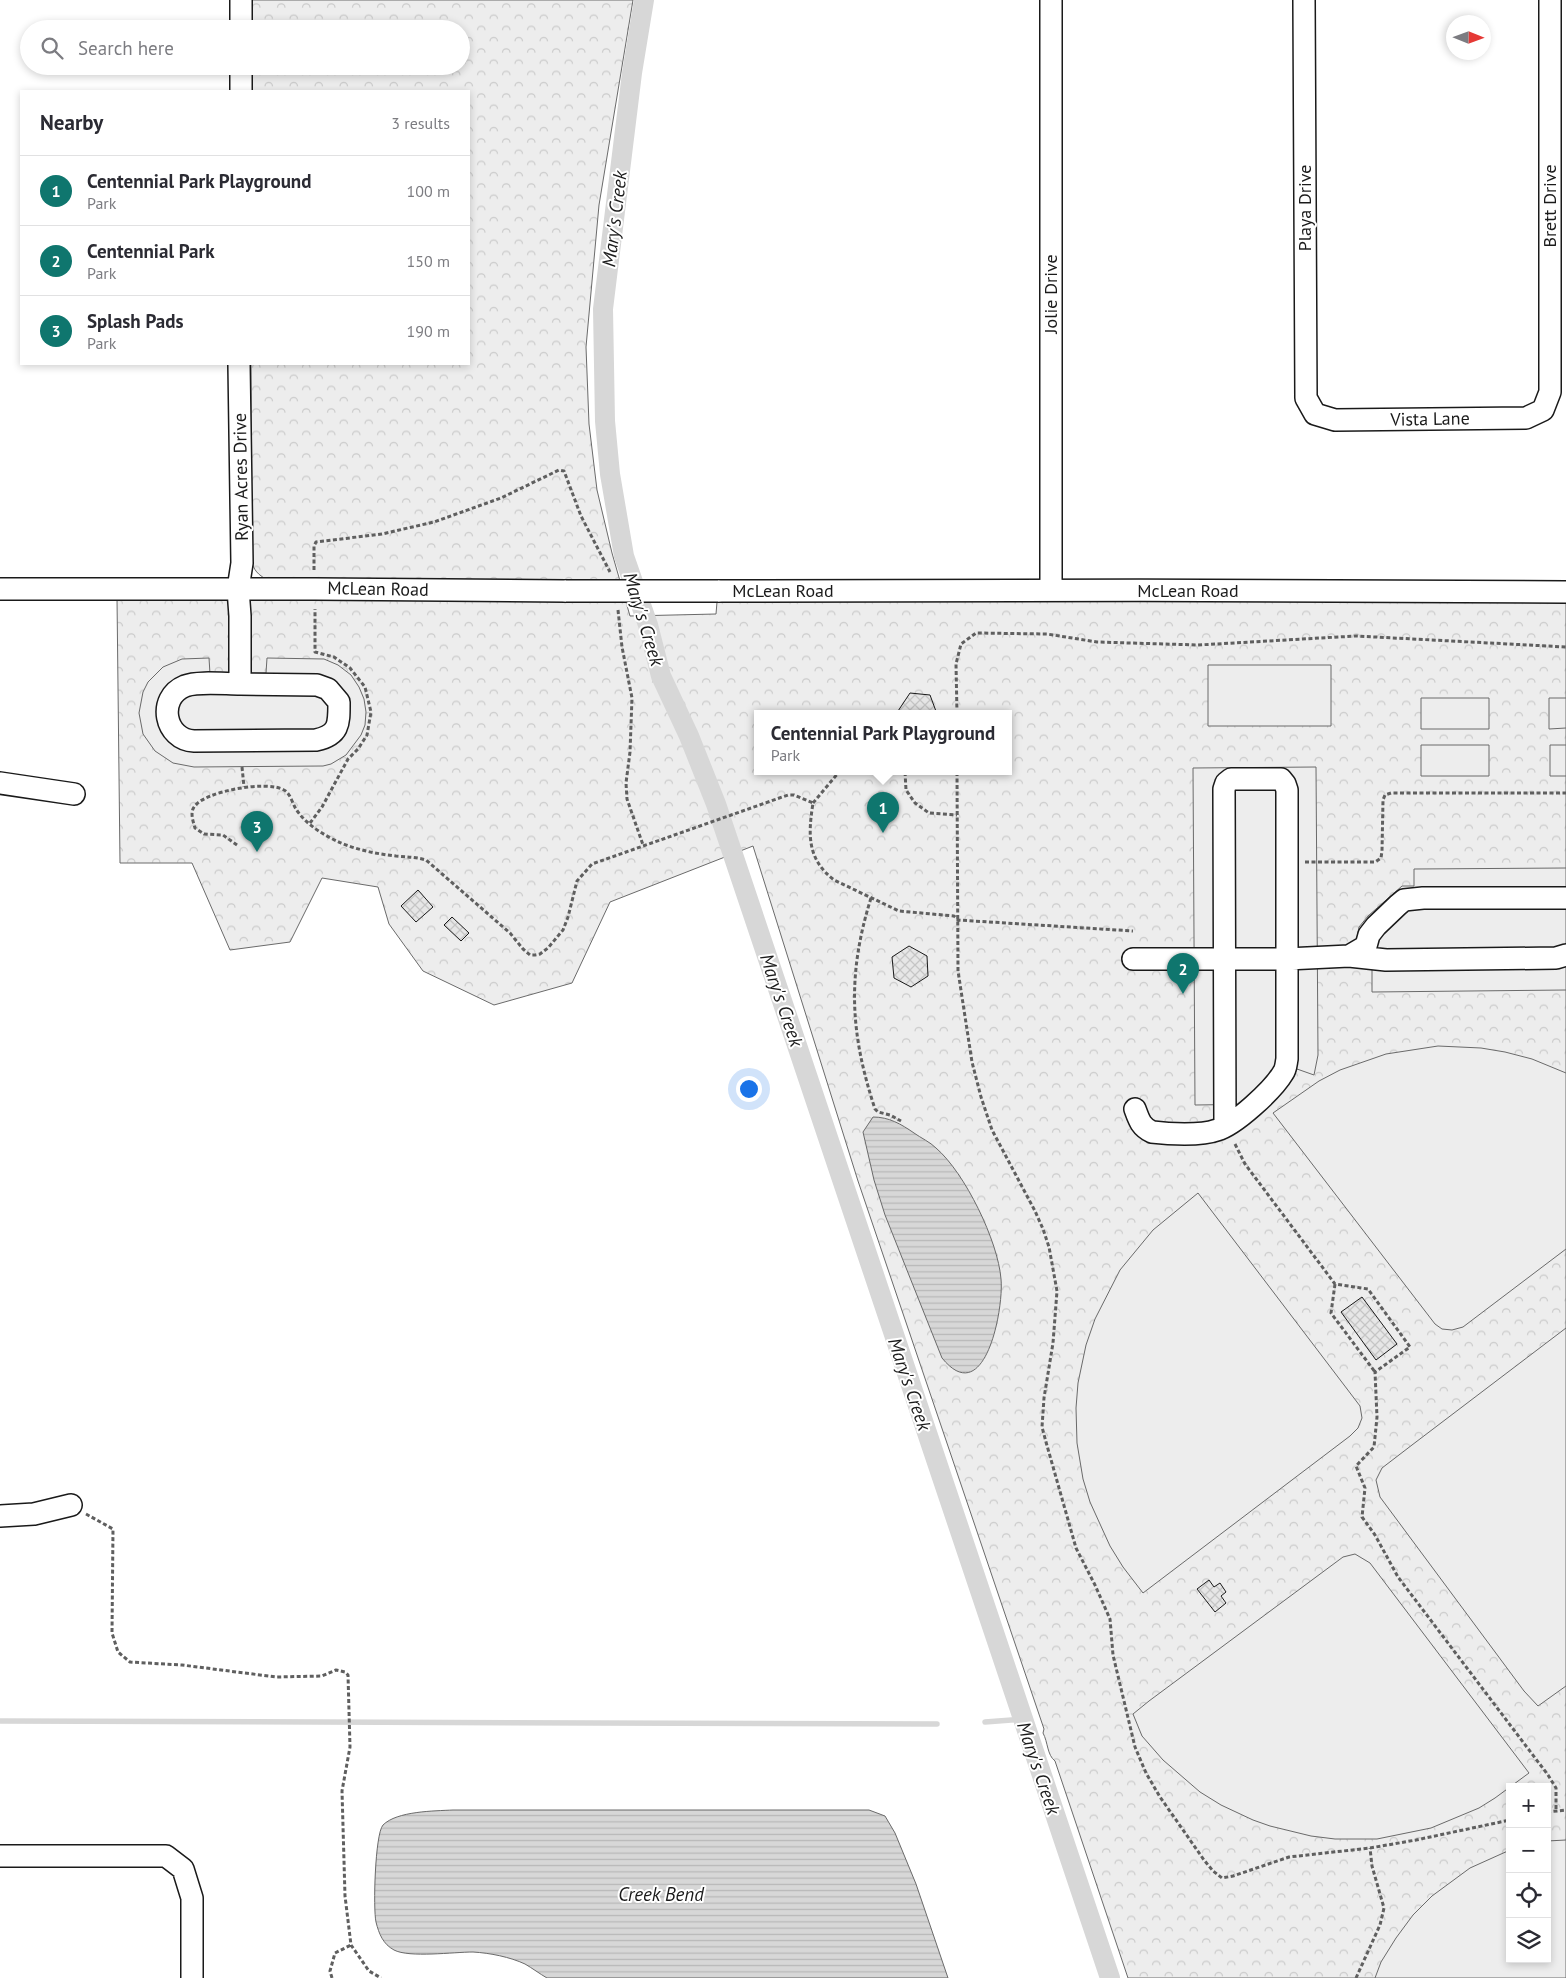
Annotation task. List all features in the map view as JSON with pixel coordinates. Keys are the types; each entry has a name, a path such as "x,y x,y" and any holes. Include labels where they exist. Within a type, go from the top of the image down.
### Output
{"street":[{"path":"241,0 241,20"},
{"name":"Jolie Drive","path":"1051,0 1051,589"},
{"name":"Playa Drive","path":"1304,0 1306,398 1315,414"},
{"name":"Brett Drive","path":"1544,410 1550,392 1550,0"},
{"path":"240,90 241,75"},
{"name":"Ryan Acres Drive","path":"239,365 242,563 238,589 240,684"},
{"name":"Vista Lane","path":"1315,414 1335,420 1526,418 1544,410"},
{"name":"McLean Road","path":"0,589 718,591 1051,589 1131,591 1566,592"},
{"path":"194,684 240,684 317,685 328,689 340,702 339,723 334,732 326,738 316,740 184,741 173,732 167,720 168,704 175,692 185,686 194,684"},
{"path":"1135,1109 1138,1119 1144,1128 1152,1132 1204,1133 1218,1130 1225,1126 1248,1111 1282,1075 1286,1067 1287,862 1285,784 1280,779 1231,779 1226,783 1224,789 1225,1126"},
{"path":"0,783 74,794"},
{"path":"1349,956 1366,946 1369,935 1376,926 1404,900 1433,898 1566,898"},
{"path":"1133,959 1349,956 1386,960 1556,958 1566,955"},
{"path":"0,1516 34,1514 71,1505"},
{"path":"0,1856 166,1856 182,1869 192,1898 192,1978"}],"path":[{"path":"957,710 956,664 961,644 976,633 1047,634 1097,642 1191,645 1356,636 1566,646"},
{"path":"242,767 244,787"},
{"path":"836,775 813,803 809,826 811,846 816,860 825,873 834,880 899,911 954,916 958,920 1133,931"},
{"path":"906,775 906,790 929,813 957,815"},
{"path":"957,775 958,971 972,1062 992,1130 1043,1228 1057,1291 1056,1316 1044,1398 1042,1427 1076,1548 1096,1585 1110,1619 1113,1655 1135,1747 1146,1773 1160,1797 1204,1860 1222,1878 1290,1857 1370,1848 1506,1821"},
{"path":"237,845 223,835 204,834 195,828 192,816 193,808 200,801 244,787 270,785 282,789 287,792 302,816 327,836 339,842 379,854 418,857 426,860 510,933 530,955 540,954 548,948 563,930 577,881 592,864 788,795 794,795 813,803"},
{"path":"1287,862 1375,862 1381,858 1382,851 1383,800 1385,795 1391,793 1566,793"},
{"path":"871,898 862,926 856,959 854,995 856,1036 875,1109 901,1121"},
{"path":"1225,1126 1245,1164 1335,1284 1368,1289 1410,1347 1376,1372"},
{"path":"1335,1284 1331,1313 1376,1372 1377,1417 1374,1447 1356,1466 1365,1488 1362,1518 1375,1535 1398,1577 1548,1775 1556,1788 1556,1810"},
{"path":"71,1505 113,1529 112,1633 118,1652 130,1662 182,1664 276,1677 322,1676 336,1670 345,1672 348,1675 350,1747 342,1791 345,1896 351,1945 369,1971 381,1978"},
{"path":"1551,1811 1566,1810"},
{"path":"1356,1978 1380,1925 1384,1908 1372,1866 1370,1848"},
{"path":"332,1978 330,1972 335,1953 351,1945"}],"green space":[{"path":"251,0 633,0 599,205 586,347 589,424 597,490 630,616 716,614 717,602 957,600 1566,601 1566,1978 1128,1978 1055,1761 1049,1752 1043,1733 1044,1729 858,1181 753,846 610,902 572,983 494,1005 423,971 389,924 378,887 322,878 290,942 230,950 192,863 120,863 117,598 266,579 255,569 251,555 251,365 470,365 470,90 251,90 251,75 470,75 470,20 251,20"}],"shaded area":[{"path":"209,658 210,674 266,673 267,658 324,659 338,665 351,675 364,699 365,725 361,735 346,755 331,764 323,766 194,767 173,763 155,751 143,734 139,713 143,692 148,682 163,667 182,659"},
{"path":"1208,665 1331,665 1331,726 1208,726"},
{"path":"1421,698 1489,698 1489,729 1421,729"},
{"path":"1549,698 1566,698 1566,728 1549,729"},
{"path":"1421,745 1489,745 1489,776 1421,776"},
{"path":"1550,745 1566,745 1566,776 1550,776"},
{"path":"1316,767 1318,1055 1314,1075 1297,1069 1292,1080 1267,1104 1195,1105 1193,768"},
{"path":"1566,868 1566,990 1372,992 1372,968 1357,938 1359,927 1368,916 1402,886 1414,886 1414,869"},
{"path":"1438,1046 1481,1048 1505,1052 1532,1059 1566,1073 1566,1249 1463,1327 1452,1330 1442,1329 1435,1324 1273,1113 1319,1081 1340,1070 1386,1054"},
{"path":"1198,1193 1360,1406 1362,1418 1358,1428 1350,1436 1143,1593 1110,1546 1090,1502 1083,1479 1077,1443 1076,1408 1078,1383 1086,1345 1095,1319 1120,1270 1153,1230"},
{"path":"1566,1328 1566,1686 1538,1706 1524,1691 1380,1497 1376,1480 1382,1468"},
{"path":"1355,1554 1370,1563 1529,1773 1515,1783 1506,1783 1506,1790 1479,1808 1431,1828 1377,1839 1335,1839 1311,1836 1270,1826 1221,1805 1200,1792 1163,1760 1142,1736 1133,1714 1343,1557"},
{"path":"1566,1840 1566,1978 1375,1978 1381,1962 1396,1938 1413,1915 1432,1896 1470,1868 1506,1852 1506,1963 1551,1963 1551,1841"}],"water":[{"path":"873,1117 884,1118 900,1124 936,1148 947,1159 969,1190 987,1227 999,1263 1001,1293 999,1311 989,1349 980,1364 970,1372 957,1371 942,1358 885,1215 874,1180 863,1132"},
{"name":"Creek Bend","path":"453,1810 869,1810 885,1816 895,1833 916,1884 948,1978 547,1978 525,1964 493,1954 473,1952 410,1954 394,1950 382,1938 375,1914 375,1872 380,1831 389,1820 406,1814"}],"building":[{"path":"910,693 930,695 936,710 899,710"},
{"path":"418,890 433,907 416,922 401,906"},
{"path":"452,917 469,933 461,941 444,925"},
{"path":"909,946 927,956 928,976 911,987 894,978 892,957"},
{"path":"1362,1297 1397,1344 1376,1360 1341,1312"},
{"path":"1209,1580 1214,1587 1220,1583 1226,1592 1221,1596 1226,1603 1215,1612 1197,1589"}],"waterway":[{"name":"Mary's Creek","path":"644,0 632,73 603,309 605,421 610,474 624,556 648,625 661,676 689,736 716,804 1110,1978"},
{"path":"985,1722 1023,1719"},
{"path":"0,1721 937,1724"}],"place":[{"name":"Centennial Park Playground","path":"883,833"},
{"name":"Splash Pads","path":"257,852"},
{"name":"Centennial Park","path":"1183,994"}]}
